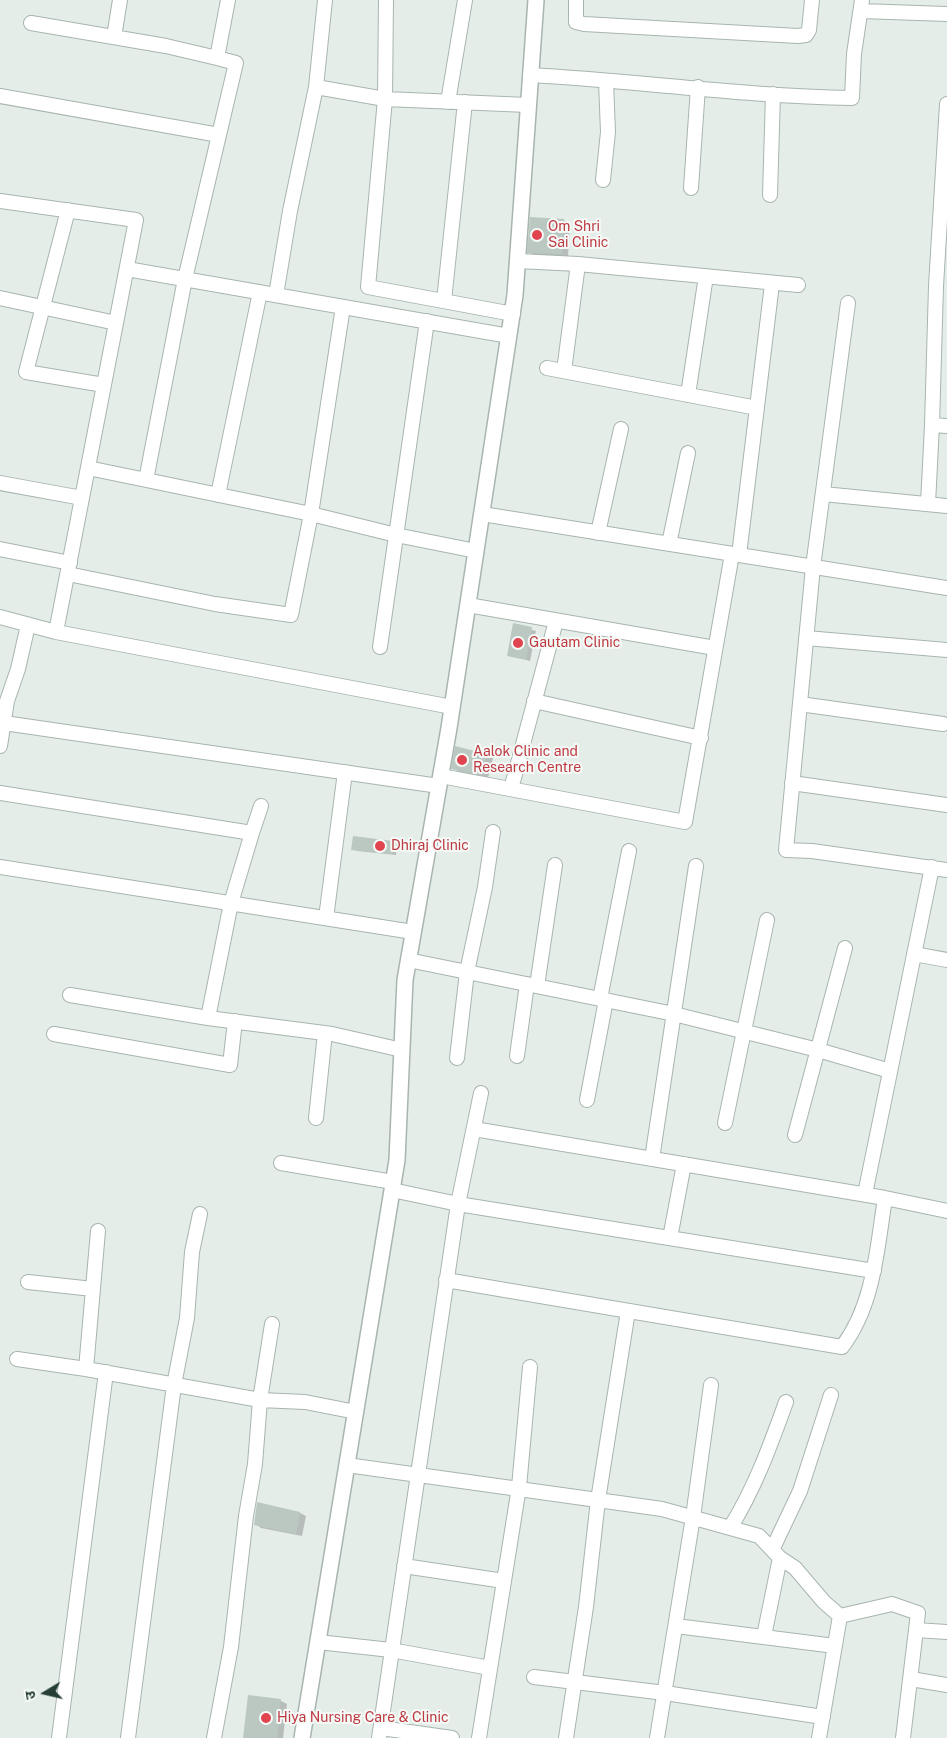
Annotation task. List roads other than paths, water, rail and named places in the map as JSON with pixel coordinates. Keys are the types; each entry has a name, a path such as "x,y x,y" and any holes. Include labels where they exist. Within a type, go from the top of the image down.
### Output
{"street":[{"path":"114,37 120,0"},
{"path":"217,58 228,0"},
{"path":"276,295 290,211 316,87 325,0"},
{"path":"386,0 386,99 368,287 512,314"},
{"path":"448,102 464,0"},
{"path":"302,1738 397,1160 405,980 452,707 512,314 518,261 536,0"},
{"path":"576,0 576,22 584,24 798,36 806,35 809,30 812,0"},
{"path":"530,75 773,94 852,98 854,54 861,5 947,14"},
{"path":"31,23 114,37 236,63 185,279 146,480"},
{"path":"604,180 608,132 606,82"},
{"path":"316,87 386,99 528,105"},
{"path":"691,188 698,87"},
{"path":"770,195 773,94"},
{"path":"0,96 219,135"},
{"path":"444,301 465,102"},
{"path":"928,504 932,425 941,351 936,286 947,104"},
{"path":"0,201 136,220 56,632"},
{"path":"68,210 26,372 104,385"},
{"path":"518,261 578,264 798,286"},
{"path":"564,371 578,264"},
{"path":"127,269 509,336"},
{"path":"688,394 706,276"},
{"path":"4,723 345,772 511,789 685,822 715,648 736,554 758,408 772,284"},
{"path":"218,495 260,292"},
{"path":"0,298 43,309 116,323"},
{"path":"848,303 813,566 786,850 812,851 947,870"},
{"path":"0,549 215,604 291,615 311,514 343,307"},
{"path":"380,646 427,321"},
{"path":"546,368 758,408"},
{"path":"932,425 947,426"},
{"path":"598,533 621,429"},
{"path":"669,544 688,452"},
{"path":"88,468 311,514 476,552"},
{"path":"0,483 82,498"},
{"path":"824,494 947,506"},
{"path":"482,514 947,588"},
{"path":"468,605 715,648"},
{"path":"0,617 56,632 452,707"},
{"path":"511,789 556,621"},
{"path":"0,746 4,723 3,700 18,668 28,625"},
{"path":"806,638 947,650"},
{"path":"534,701 701,738"},
{"path":"800,704 943,724"},
{"path":"326,918 345,772"},
{"path":"792,783 947,805"},
{"path":"0,793 252,833"},
{"path":"208,1018 231,903 261,806"},
{"path":"457,1058 467,972 485,887 493,832"},
{"path":"587,1100 629,851"},
{"path":"517,1056 555,865"},
{"path":"652,1159 696,866"},
{"path":"0,867 413,932"},
{"path":"865,1194 932,867"},
{"path":"725,1123 742,1032 767,920"},
{"path":"795,1135 845,948"},
{"path":"914,954 947,960"},
{"path":"408,960 674,1014 818,1050 890,1072"},
{"path":"70,996 208,1018 325,1033 402,1050"},
{"path":"54,1034 230,1065 235,1021"},
{"path":"316,1118 325,1033"},
{"path":"452,1738 380,1733 446,1280 458,1204 481,1093"},
{"path":"474,1129 865,1194 947,1211"},
{"path":"281,1163 393,1186 458,1204 874,1271"},
{"path":"670,1238 684,1164"},
{"path":"446,1280 842,1347 854,1331 874,1271 885,1198"},
{"path":"128,1738 174,1385 186,1318 192,1252 200,1214"},
{"path":"86,1369 98,1231"},
{"path":"28,1282 93,1289"},
{"path":"566,1738 598,1500 628,1311"},
{"path":"214,1738 231,1647 246,1516 255,1464 260,1400 272,1324"},
{"path":"17,1359 106,1372 260,1400 305,1402 356,1412"},
{"path":"479,1738 518,1488 530,1367"},
{"path":"59,1738 106,1372"},
{"path":"657,1738 693,1517 711,1385"},
{"path":"764,1636 776,1553 800,1491 831,1395"},
{"path":"730,1528 747,1500 761,1470 786,1402"},
{"path":"347,1465 662,1509 759,1536 795,1568 824,1602 840,1616"},
{"path":"404,1566 504,1581"},
{"path":"840,1616 892,1604 918,1612 903,1738"},
{"path":"819,1738 840,1616"},
{"path":"676,1626 835,1646"},
{"path":"916,1630 947,1632"},
{"path":"318,1642 392,1650 490,1668"},
{"path":"534,1677 665,1693 823,1717"},
{"path":"911,1679 947,1684"}],"place":[{"name":"Om Shri Sai Clinic","path":"537,235"},
{"name":"Gautam Clinic","path":"518,643"},
{"name":"Aalok Clinic and Research Centre","path":"462,760"},
{"name":"Dhiraj Clinic","path":"380,846"},
{"name":"Hiya Nursing Care & Clinic","path":"266,1718"}]}
